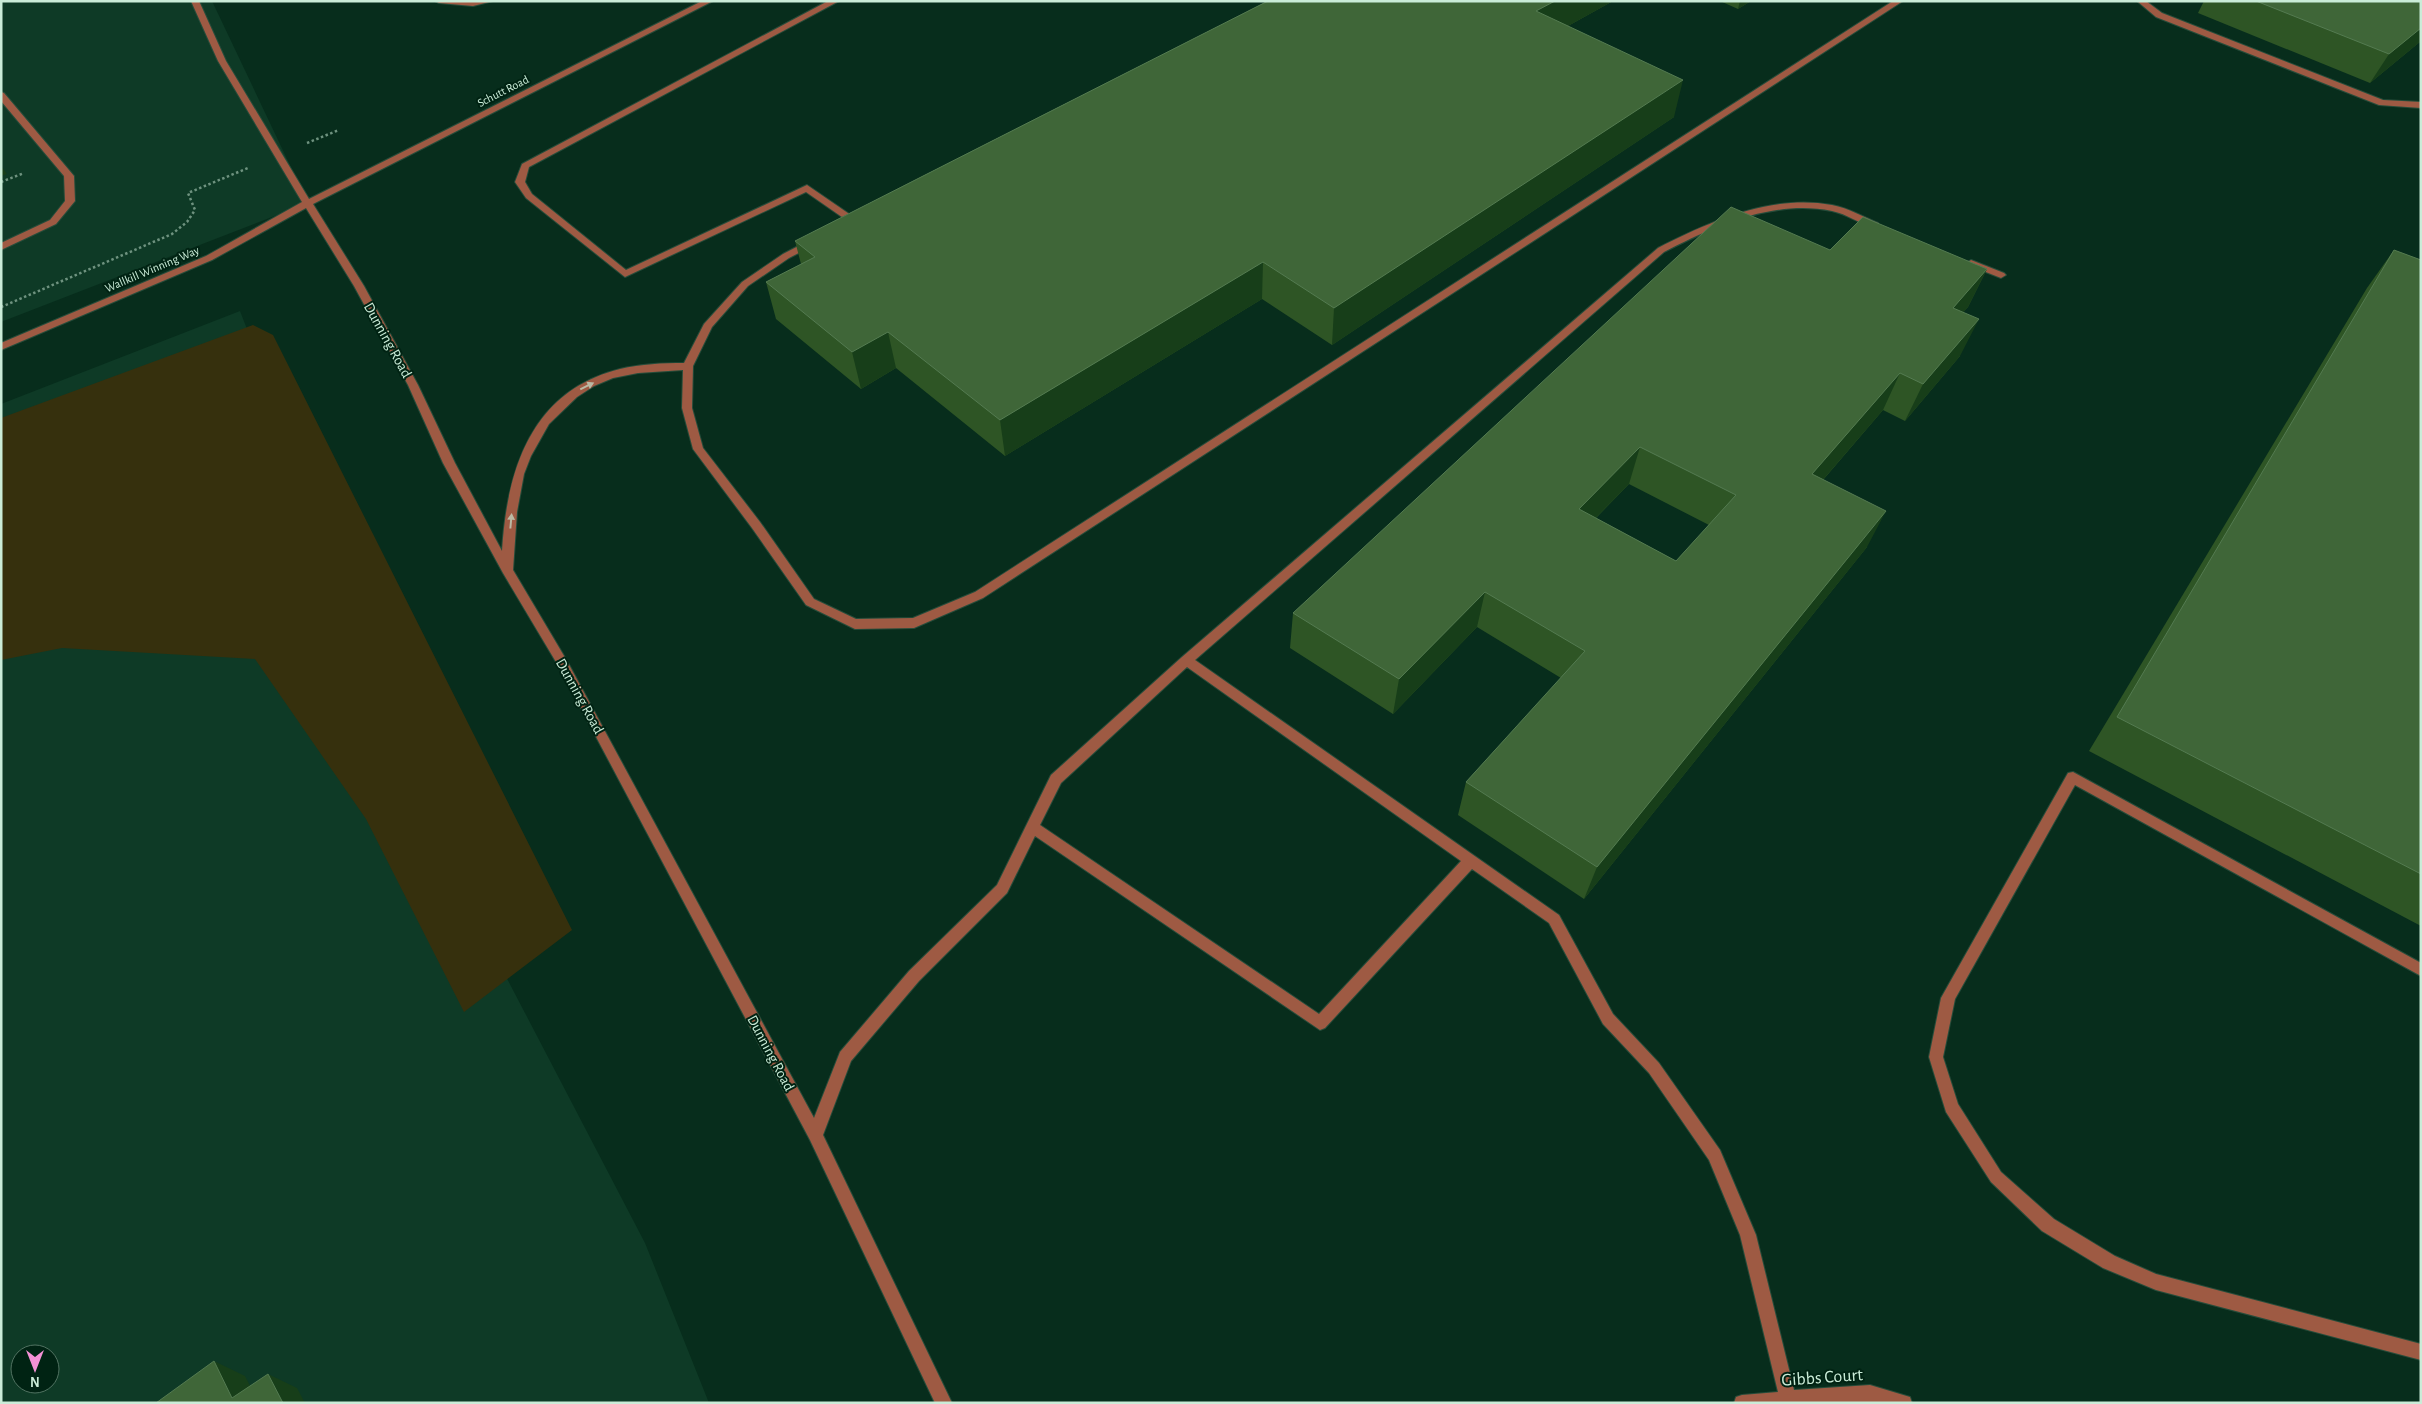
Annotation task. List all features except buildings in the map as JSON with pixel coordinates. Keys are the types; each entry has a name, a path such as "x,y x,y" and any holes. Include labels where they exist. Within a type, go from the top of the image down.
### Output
{"street":[{"name":"Dunning Road","path":"195,1 222,60 359,286 399,360 448,463 507,570 563,664 815,1135 944,1403"},
{"path":"439,1 472,4 489,1"},
{"name":"Schutt Road","path":"308,203 709,1"},
{"path":"836,1 525,166 520,182 529,196 625,274 807,188 859,220 840,229"},
{"path":"818,240 786,256 745,284 708,326 688,366 687,408 698,449 756,525 810,602 855,624 914,623 979,595 1898,1"},
{"path":"2141,1 2159,15 2382,103 2421,105"},
{"path":"1,95 69,176 70,200 52,222 1,247"},
{"name":"Wallkill Winning Way","path":"1,346 209,258 308,203"},
{"path":"815,1135 845,1057 914,976 1002,889 1056,779 1186,660 1661,250 1696,232 1731,219 1788,206 1832,208 1883,228"},
{"path":"1964,260 2001,275"},
{"path":"507,570 514,495 525,457 540,426 571,394 609,376 648,368 688,366"},
{"path":"1186,660 1554,919 1608,1020 1654,1068 1715,1155 1748,1235 1789,1401"},
{"path":"2421,970 2073,777 1948,998 1936,1057 1951,1106 1996,1177 2048,1225 2109,1262 2156,1282 2421,1352"},
{"path":"1032,827 1320,1023 1470,860"},
{"name":"Gibbs Court","path":"1742,1403 1789,1401 1870,1393 1904,1403"}],"path":[{"path":"1,307 172,234 188,222 195,210 188,193 339,130"},
{"path":"1,182 26,173"}],"shaded area":[{"path":"1,1 212,1 308,203 1,322"},
{"path":"240,311 477,921 645,1243 709,1403 1,1403 1,404"},
{"path":"253,325 273,335 572,930 464,1012 366,819 255,659 62,648 1,660 1,418"}]}
